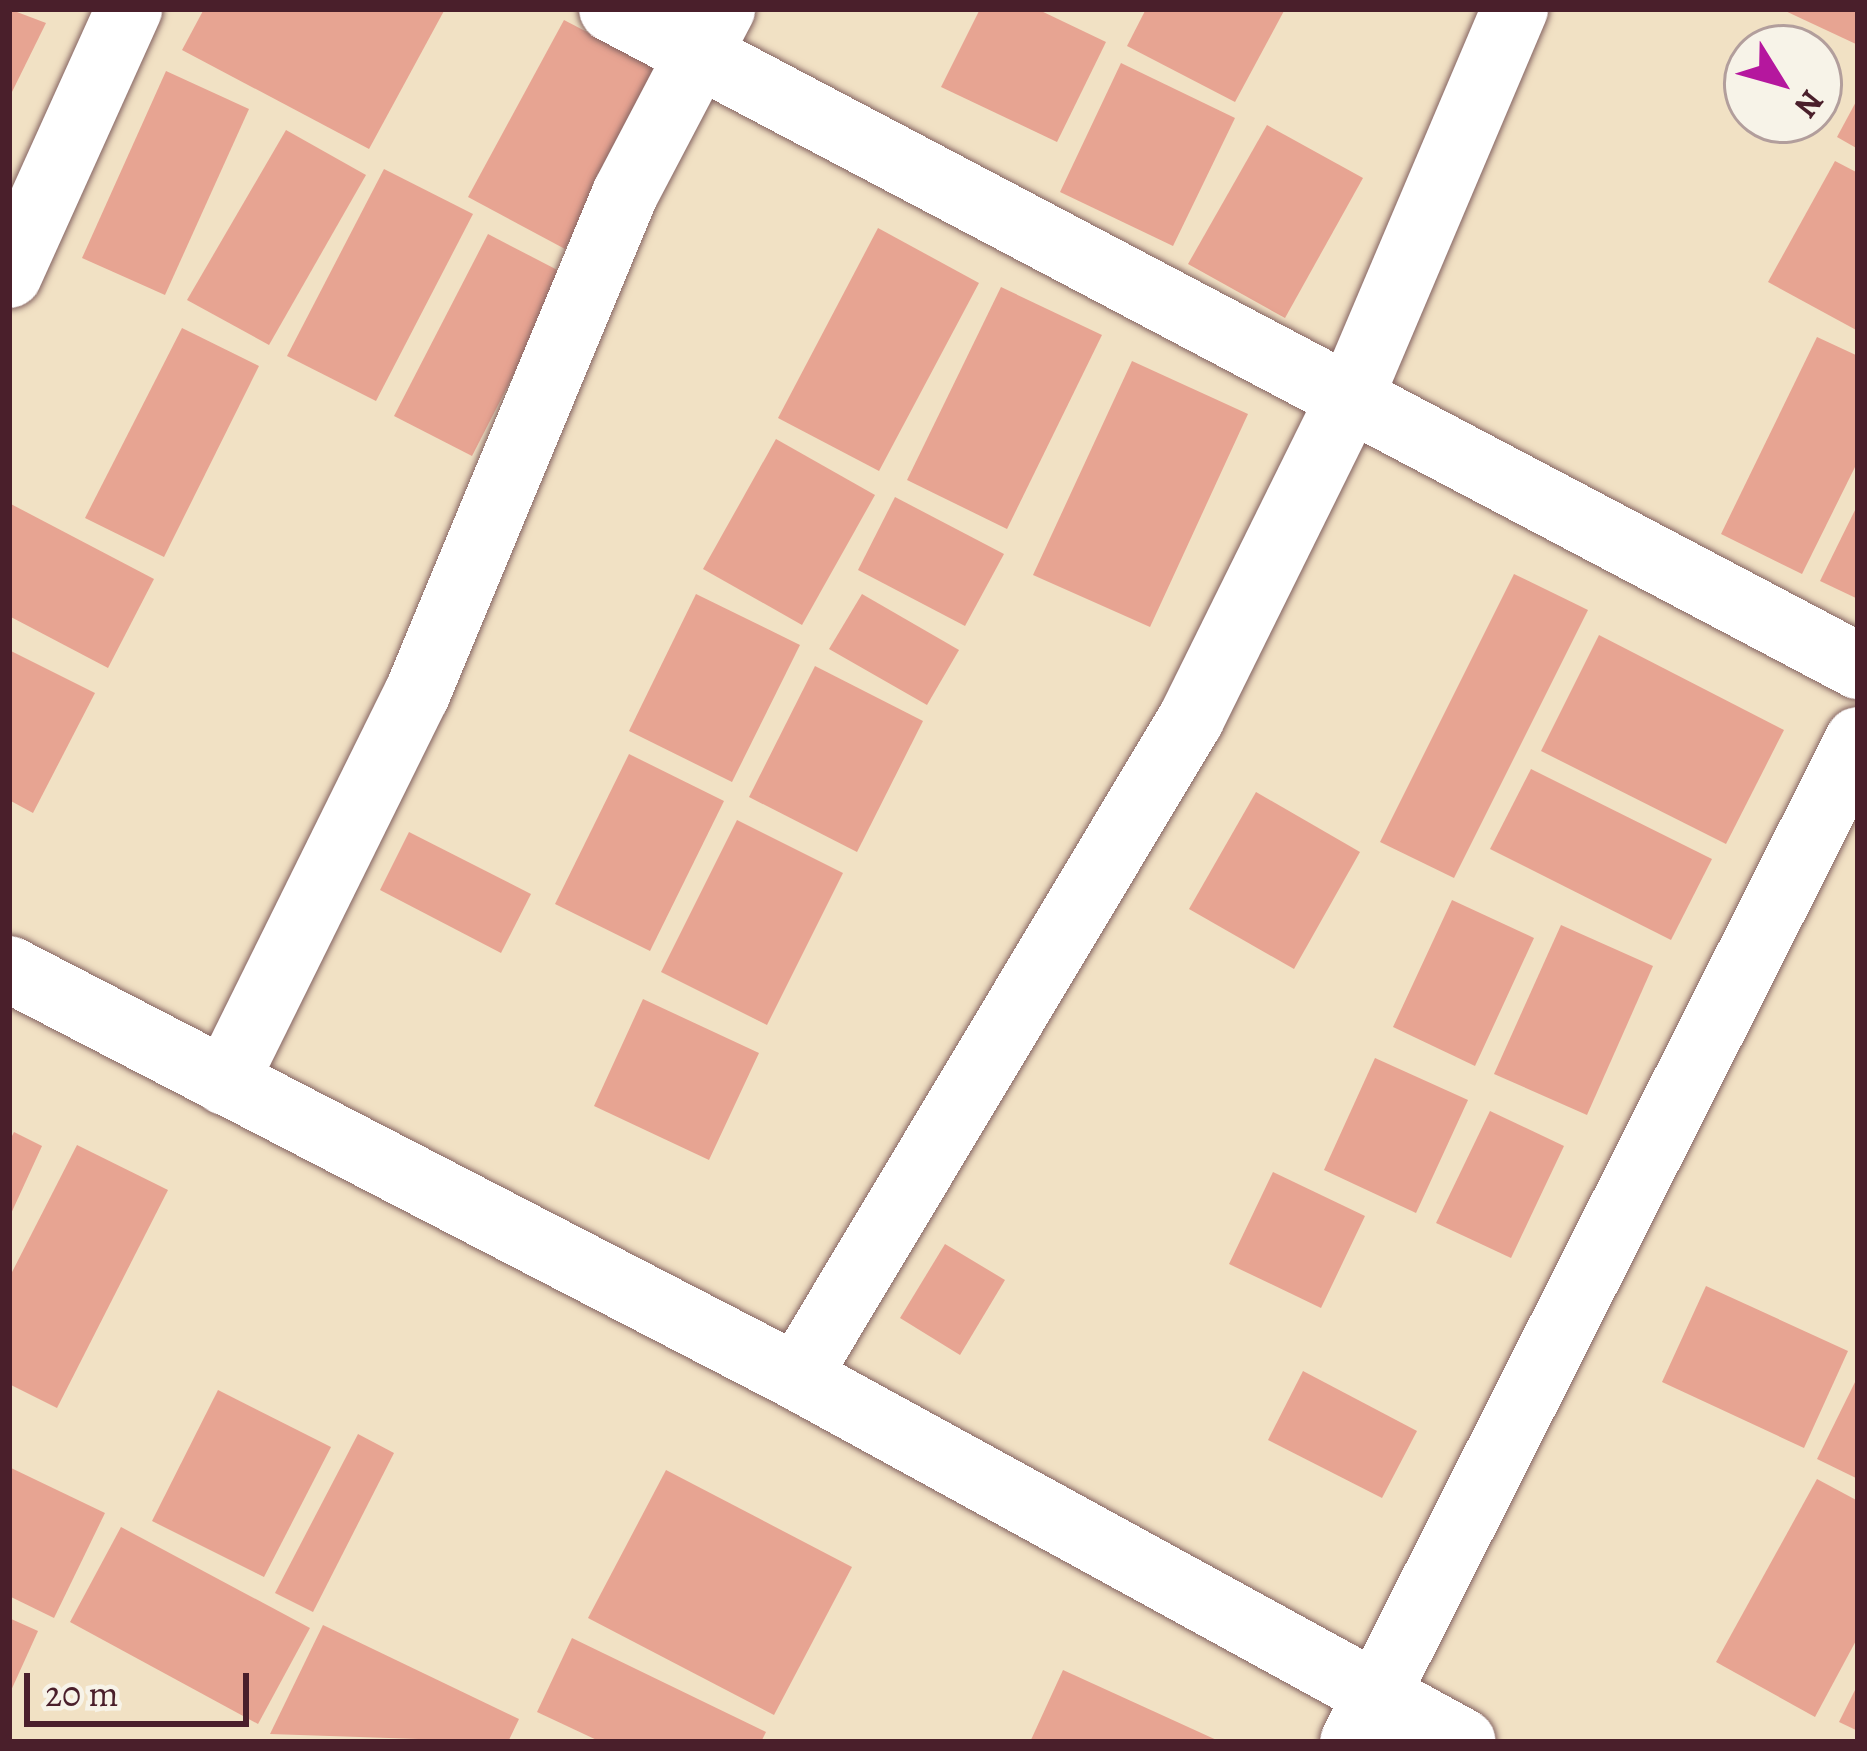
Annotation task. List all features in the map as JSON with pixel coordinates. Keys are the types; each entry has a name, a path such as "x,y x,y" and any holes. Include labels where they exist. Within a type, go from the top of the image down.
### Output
{"street":[{"path":"9,275 129,9"},
{"path":"612,9 710,31 1349,400 1858,666"},
{"path":"796,1377 1191,719 1349,400 1515,9"},
{"path":"224,1082 506,501 626,194 710,31"},
{"path":"1363,1720 1858,740"},
{"path":"9,969 796,1377 1363,1720 1463,1742"}],"building":[{"path":"9,9 46,23 9,98"},
{"path":"204,9 445,9 369,149 182,50"},
{"path":"980,9 1037,9 1106,42 1057,142 941,87"},
{"path":"1146,9 1285,9 1235,102 1127,46"},
{"path":"1781,9 1858,9 1858,45 1843,38 1843,24 1813,24"},
{"path":"564,20 662,71 565,249 468,197"},
{"path":"1121,63 1235,118 1173,246 1060,192"},
{"path":"166,71 249,109 165,295 82,258"},
{"path":"1858,98 1858,149 1843,140 1843,126"},
{"path":"1267,125 1363,178 1285,318 1188,264"},
{"path":"286,130 366,175 269,345 187,300"},
{"path":"1835,161 1858,173 1858,331 1768,282"},
{"path":"384,169 473,214 376,401 287,356"},
{"path":"878,228 979,283 879,471 778,418"},
{"path":"488,234 565,274 472,456 394,416"},
{"path":"1001,287 1102,335 1007,529 907,480"},
{"path":"182,328 259,366 164,557 85,518"},
{"path":"1817,337 1858,356 1858,461 1802,574 1721,534"},
{"path":"1132,361 1248,414 1150,627 1033,575"},
{"path":"776,439 875,495 802,625 703,569"},
{"path":"895,497 1004,554 965,626 858,570"},
{"path":"9,503 154,579 108,668 9,616"},
{"path":"1858,504 1858,599 1820,581"},
{"path":"1514,574 1588,610 1454,878 1380,842"},
{"path":"696,594 800,645 732,782 629,731"},
{"path":"862,594 959,650 927,705 829,649"},
{"path":"1599,635 1784,730 1726,844 1541,751"},
{"path":"9,650 95,693 33,813 9,800"},
{"path":"815,666 923,721 857,852 749,797"},
{"path":"629,754 724,801 650,951 555,904"},
{"path":"1531,769 1712,859 1671,940 1490,849"},
{"path":"1256,792 1360,852 1294,969 1189,909"},
{"path":"737,820 843,873 767,1025 661,972"},
{"path":"409,832 531,894 501,953 380,890"},
{"path":"1452,900 1534,938 1475,1066 1393,1027"},
{"path":"1561,925 1653,966 1587,1115 1494,1074"},
{"path":"643,999 759,1053 709,1160 594,1106"},
{"path":"1375,1058 1468,1100 1416,1213 1324,1170"},
{"path":"1490,1111 1564,1146 1511,1258 1436,1223"},
{"path":"14,1132 42,1146 9,1218 9,1142"},
{"path":"77,1145 168,1190 57,1408 9,1384 9,1278"},
{"path":"1273,1172 1365,1216 1321,1308 1229,1264"},
{"path":"945,1244 1005,1280 960,1355 900,1318"},
{"path":"1706,1286 1848,1351 1804,1448 1662,1382"},
{"path":"1303,1371 1417,1431 1382,1498 1268,1440"},
{"path":"1858,1376 1858,1479 1817,1459"},
{"path":"218,1390 331,1447 264,1577 152,1521"},
{"path":"358,1434 394,1453 313,1612 275,1593"},
{"path":"9,1467 105,1513 54,1618 9,1596"},
{"path":"666,1470 852,1567 774,1715 588,1618"},
{"path":"1817,1479 1858,1501 1858,1637 1815,1717 1716,1662"},
{"path":"121,1527 310,1628 258,1724 70,1622"},
{"path":"9,1618 38,1631 9,1695"},
{"path":"323,1625 519,1719 508,1742 270,1734"},
{"path":"572,1638 766,1732 761,1742 601,1742 537,1712"},
{"path":"1063,1670 1221,1742 1030,1742"},
{"path":"1858,1684 1858,1731 1839,1722"}]}
